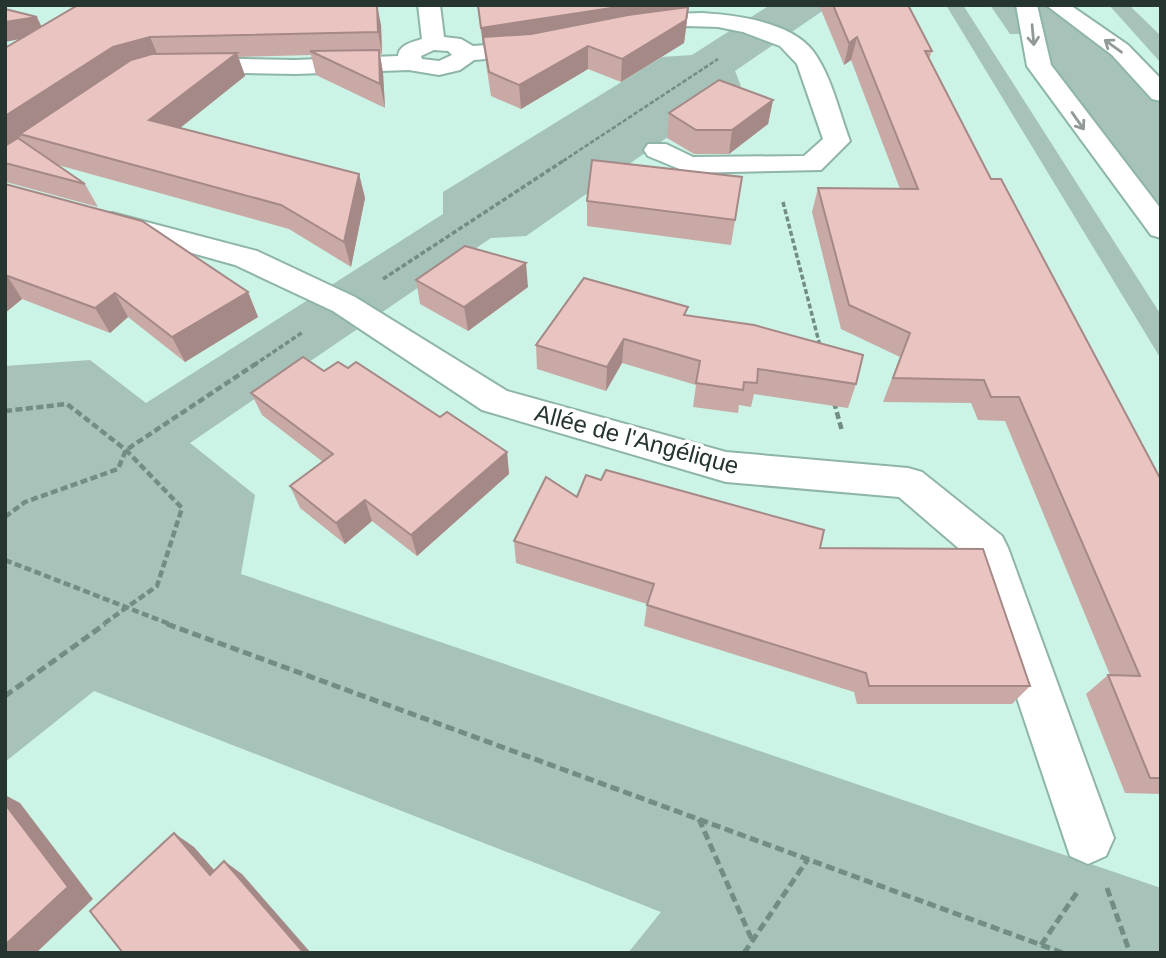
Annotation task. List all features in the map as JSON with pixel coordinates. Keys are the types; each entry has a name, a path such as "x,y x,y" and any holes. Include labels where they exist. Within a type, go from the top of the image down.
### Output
{"street":[{"path":"429,5 434,43"},
{"path":"1026,5 1031,18 1039,66 1094,143 1161,229"},
{"path":"1056,5 1120,50 1161,94"},
{"path":"612,32 690,18 736,21 794,44 804,56 837,141 811,164 689,164 657,150"},
{"path":"412,63 409,54 413,50 434,43 453,44 465,54 500,53 558,43"},
{"path":"172,66 412,63 423,68 447,67 460,62 465,54"},
{"name":"Allée de l'Angélique","path":"86,214 246,258 344,304 495,401 726,467 908,483 987,548 1093,850"}],"path":[{"path":"5,517 25,502 118,468 126,450 761,30"},
{"path":"811,164 780,193 821,352"},
{"path":"832,392 842,432"},
{"path":"5,411 67,404 126,450 182,508 157,586 5,696"},
{"path":"5,560 127,609 1063,953"},
{"path":"698,818 752,940"},
{"path":"1041,945 1093,850"},
{"path":"1093,850 1130,953"},
{"path":"744,953 808,859"}],"shaded area":[{"path":"770,5 831,5 735,71 741,86 526,236 491,238 190,443 255,495 241,574 1161,888 1161,953 628,953 661,912 94,691 5,762 5,366 90,360 146,403 443,214 443,192 662,57 692,55"},
{"path":"946,5 963,5 1161,315 1161,359"},
{"path":"990,5 1015,5 1022,34 1010,34"},
{"path":"1036,5 1048,5 1116,55 1161,102 1161,205 1112,150 1047,60 1042,18"},
{"path":"1109,5 1129,5 1161,36 1161,63"}],"building":[{"path":"78,5 377,5 378,32 150,37 113,47 5,116 5,48"},
{"path":"478,5 631,5 481,28"},
{"path":"833,5 908,5 932,51 925,51 991,179 1001,179 1161,480 1161,778 1150,778 1108,675 1140,676 1019,397 991,397 984,380 893,378 910,333 849,305 818,188 918,189 857,37 849,43"},
{"path":"688,7 686,20 622,59 588,46 519,85 489,72 483,37 531,34 628,15"},
{"path":"5,9 37,17 5,22"},
{"path":"379,50 380,84 310,51"},
{"path":"237,53 149,120 359,174 344,242 281,205 20,134 131,60 152,54"},
{"path":"719,80 773,100 732,130 696,130 669,113"},
{"path":"18,138 85,184 5,163 5,146"},
{"path":"592,160 742,177 735,220 587,201"},
{"path":"5,184 142,221 248,292 172,337 115,293 95,308 5,275"},
{"path":"465,246 526,263 464,307 416,280"},
{"path":"584,278 688,307 684,315 754,325 863,355 856,384 758,369 757,383 744,382 743,390 696,383 700,361 624,339 607,367 536,345"},
{"path":"303,357 324,371 338,362 348,368 356,362 440,417 447,412 507,452 411,535 365,500 336,523 290,486 333,454 251,393"},
{"path":"606,470 824,530 820,548 983,549 1030,686 869,686 866,673 647,605 654,584 514,541 546,477 577,497 586,475 601,480"},
{"path":"5,804 68,887 5,945"},
{"path":"174,833 210,875 224,861 304,953 123,953 90,911"}]}
